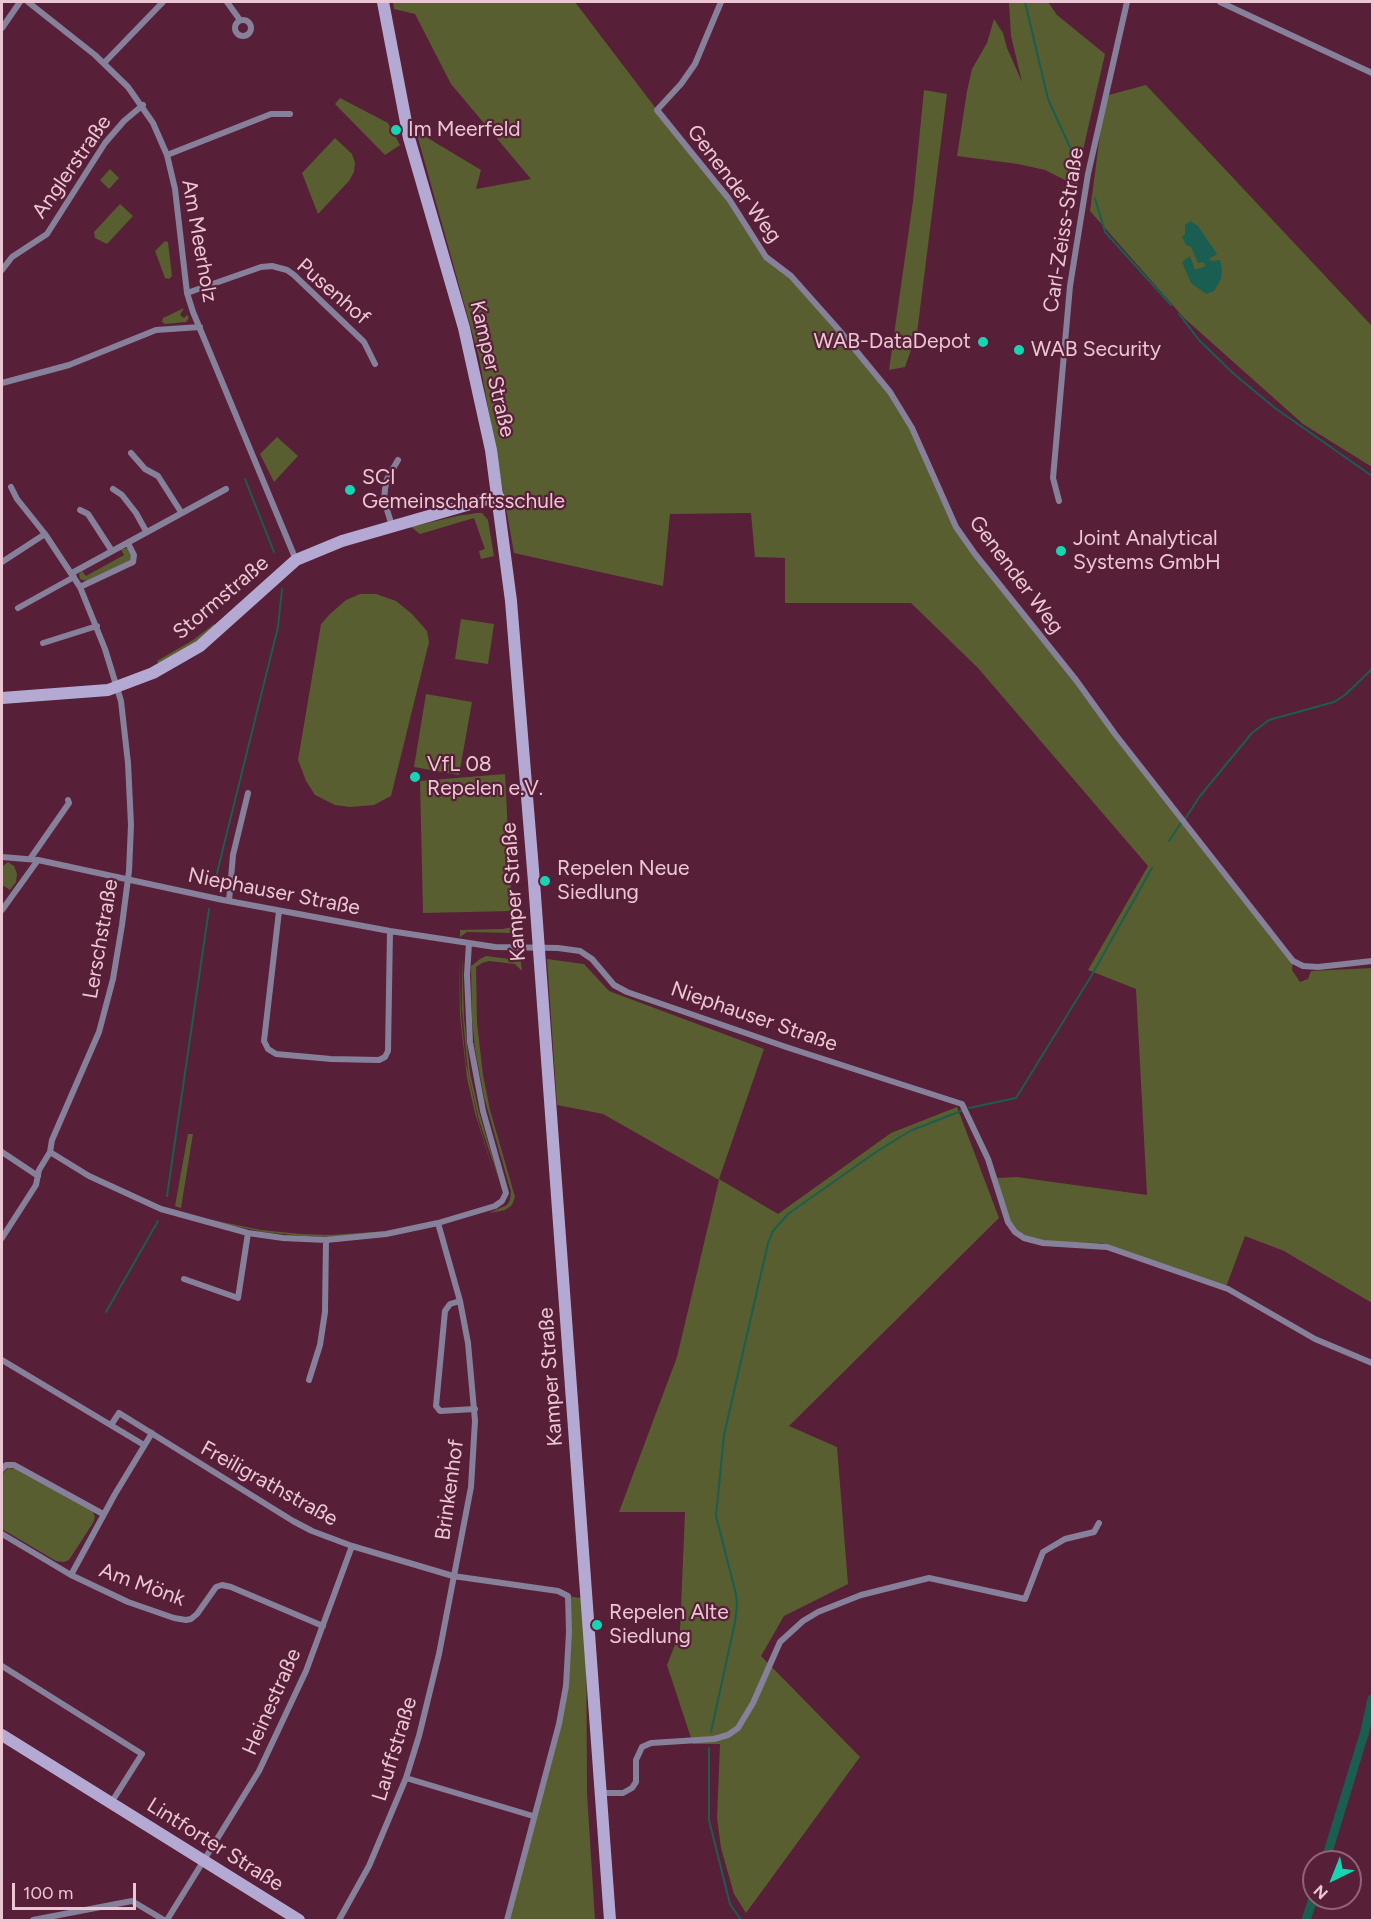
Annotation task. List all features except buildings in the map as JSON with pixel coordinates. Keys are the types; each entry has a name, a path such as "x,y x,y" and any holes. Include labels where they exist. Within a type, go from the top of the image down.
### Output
{"main road":[{"name":"Kamper Straße","path":"383,2 409,138 464,328 491,450 516,647 610,1920"},
{"name":"Stormstraße","path":"2,698 108,690 153,673 200,646 296,560 342,541 498,496"},
{"name":"Lintforter Straße","path":"2,1735 299,1920"}],"street":[{"path":"2,28 20,2"},
{"name":"Am Meerholz","path":"28,2 104,63 143,105 167,155 174,189 187,292 296,560"},
{"path":"104,63 163,2"},
{"path":"227,2 240,20"},
{"name":"Genender Weg","path":"722,2 695,64 681,84 657,110 729,199 766,256 799,285 890,393 912,428 956,527 975,554 1076,680 1176,813 1293,961 1303,966 1318,967 1372,961"},
{"name":"Carl-Zeiss-Straße","path":"1059,501 1053,478 1070,286 1088,174 1127,2"},
{"path":"1220,2 1372,73"},
{"name":"Anglerstraße","path":"2,270 12,257 47,234 105,143 124,121 143,105"},
{"path":"167,155 272,114 291,114"},
{"name":"Pusenhof","path":"187,292 261,267 273,266 287,270 364,342 375,364"},
{"path":"2,383 69,365 156,330 200,327"},
{"path":"131,453 145,469 158,476 181,512"},
{"path":"392,526 384,500 387,480 398,460"},
{"name":"Lerschstraße","path":"2,1238 36,1185 39,1170 50,1152 52,1140 99,1032 113,979 128,881 131,825 121,701 97,626 80,586 45,534 17,499 11,487"},
{"path":"113,489 122,495 146,531"},
{"path":"18,608 146,531 226,489"},
{"path":"80,510 88,514 112,551"},
{"path":"2,562 45,534"},
{"path":"80,586 133,562 134,555 128,543"},
{"path":"43,643 97,626"},
{"path":"229,902 233,855 248,793"},
{"path":"30,859 69,803 68,800"},
{"name":"Niephauser Straße","path":"2,857 38,860 229,902 390,931 495,947 538,947 580,951 592,959 614,985 627,992 962,1104 988,1159 1008,1222 1023,1238 1043,1243 1107,1246 1228,1289 1315,1339 1372,1363"},
{"path":"2,910 38,860"},
{"path":"279,911 264,1041 268,1049 276,1054 340,1059 379,1060 386,1057 388,1051 390,931"},
{"path":"50,1152 89,1176 138,1200 184,1216 248,1233 283,1238 326,1240 386,1234 438,1223 495,1206 502,1202 506,1193 483,1112 470,1042 467,975 470,943"},
{"path":"2,1152 38,1176"},
{"name":"Brinkenhof","path":"438,1223 460,1301 468,1343 475,1409 471,1487 453,1576"},
{"path":"184,1279 238,1298 248,1233"},
{"path":"309,1380 320,1345 325,1311 326,1240"},
{"name":"Brinkenhof","path":"460,1301 450,1304 445,1311 436,1406 440,1411 475,1409"},
{"path":"2,1360 144,1445"},
{"name":"Freiligrathstraße","path":"111,1425 119,1413 293,1521 351,1546 453,1576 558,1591 568,1596 568,1675 559,1724 533,1816"},
{"name":"Am Mönk","path":"71,1575 103,1514 152,1433"},
{"path":"2,1469 6,1464 14,1465 103,1514"},
{"path":"601,1793 623,1793 632,1788 636,1782 636,1760 642,1747 651,1743 714,1739 728,1735 738,1728 753,1703 780,1642 797,1625 818,1612 861,1594 929,1578 1025,1599 1043,1552 1065,1539 1094,1532 1099,1523"},
{"name":"Am Mönk","path":"2,1534 71,1575 128,1602 174,1618 191,1619 216,1587 222,1585 323,1626"},
{"name":"Heinestraße","path":"165,1920 204,1862 259,1771 306,1671 351,1546"},
{"name":"Lauffstraße","path":"339,1920 369,1866 406,1778 439,1654 453,1576"},
{"path":"2,1666 142,1754 111,1803"},
{"path":"406,1778 533,1816 507,1920"},
{"path":"33,1920 132,1901 165,1920"}],"shaded area":[{"path":"393,2 575,2 673,131 729,199 766,257 791,276 890,392 912,428 956,527 1293,961 1292,970 1300,982 1308,979 1311,971 1372,968 1372,1303 1284,1251 1245,1236 1226,1287 1102,1243 1042,1242 1025,1237 1016,1231 1009,1220 997,1178 1017,1177 1147,1195 1136,989 1088,970 1148,866 978,668 911,603 785,603 785,558 755,557 751,513 670,514 663,586 514,553 479,357 416,131 481,170 476,189 531,179 451,84 415,14 394,9"},
{"path":"1009,2 1048,2 1057,15 1105,54 1077,186 1045,170 957,156 972,69 987,43 994,19 1003,33 1022,82 1011,36"},
{"path":"1146,85 1372,326 1372,467 1303,424 1184,318 1090,211 1105,96"},
{"path":"924,90 947,94 917,333 905,367 889,370 913,201"},
{"path":"340,98 388,123 400,145 385,155 335,104"},
{"path":"335,138 352,154 355,163 354,172 349,181 318,214 302,173"},
{"path":"110,169 119,178 109,189 100,180"},
{"path":"120,204 133,216 107,244 95,238 94,232"},
{"path":"1190,221 1198,226 1217,254 1209,259 1220,260 1222,269 1221,279 1214,291 1206,294 1191,283 1182,262 1190,256 1195,270 1206,266 1203,262 1198,263 1191,247 1186,245 1182,237 1185,234 1185,225"},
{"path":"165,241 168,242 172,276 169,279 165,278 155,251"},
{"path":"184,308 180,315 184,318 187,315 189,318 186,322 165,324 162,322 163,318"},
{"path":"277,437 298,456 274,482 260,454"},
{"path":"482,513 488,520 494,556 481,559 479,551 485,549 474,518 420,534 411,527 457,516"},
{"path":"127,548 132,553 131,560 86,581 80,579 79,574 82,571 86,576 124,555 121,549"},
{"path":"360,594 376,594 396,601 427,631 429,642 391,796 374,805 350,807 335,805 315,795 306,781 298,760 321,624 346,600"},
{"path":"461,619 494,624 488,664 455,659"},
{"path":"214,624 216,627 159,665 157,661 193,640"},
{"path":"426,694 472,702 459,775 414,767"},
{"path":"505,774 512,911 423,913 420,781"},
{"path":"8,862 14,866 17,874 16,882 10,890 2,885 2,867"},
{"path":"519,920 520,931 512,933 467,932 460,937 460,930 503,929 517,926"},
{"path":"459,955 461,1015 466,1064 478,1120 499,1190 475,1113 467,1078 460,1016"},
{"path":"462,956 464,1017 470,1073 500,1183 479,1120 468,1072 462,1008"},
{"path":"486,956 517,960 521,962 522,971 515,964 489,961 476,967 477,1023 483,1075 490,1110 515,1197 512,1205 505,1210 489,1213 507,1205 511,1192 484,1097 475,1049 471,966"},
{"path":"547,959 584,964 609,991 764,1049 719,1179 778,1214 891,1133 957,1107 999,1218 789,1426 837,1447 848,1584 784,1616 761,1656 860,1757 746,1913 734,1894 721,1848 717,1818 720,1744 693,1744 667,1665 680,1632 685,1512 619,1512 677,1357 719,1180 603,1114 557,1105"},
{"path":"188,1134 193,1134 181,1208 175,1206"},
{"path":"212,1220 261,1230 301,1234 330,1235 389,1231 331,1237 304,1236 263,1232"},
{"path":"8,1468 15,1469 93,1512 95,1517 93,1523 69,1560 56,1561 2,1529 2,1474"},
{"path":"568,1596 586,1599 587,1793 595,1920 505,1920 559,1723 568,1675"}],"waterway":[{"path":"1025,2 1048,99 1078,165"},
{"path":"1095,198 1105,232 1171,305"},
{"path":"1179,314 1199,340 1234,374 1275,408 1372,476"},
{"path":"245,479 274,552"},
{"path":"214,885 278,627 282,589"},
{"path":"1185,819 1200,796 1252,733 1269,720 1334,702 1345,695 1372,669"},
{"path":"1169,841 1181,823"},
{"path":"969,1108 1016,1098 1090,978 1152,868"},
{"path":"167,1196 209,909"},
{"path":"711,1732 737,1606 716,1516 724,1435 768,1243 773,1231 788,1214 876,1152 910,1131 961,1111"},
{"path":"106,1312 158,1221"},
{"path":"1329,1850 1365,1731 1372,1699"},
{"path":"709,1748 709,1820 730,1904 741,1920"},
{"path":"1306,1920 1309,1910"}],"place":[{"name":"Im Meerfeld","path":"396,130"},
{"name":"WAB-DataDepot","path":"983,342"},
{"name":"WAB Security","path":"1019,350"},
{"name":"SCI Gemeinschaftsschule","path":"350,490"},
{"name":"Joint Analytical Systems GmbH","path":"1061,551"},
{"name":"VfL 08 Repelen e.V.","path":"415,777"},
{"name":"Repelen Neue Siedlung","path":"545,881"},
{"name":"Repelen Alte Siedlung","path":"597,1625"}]}
